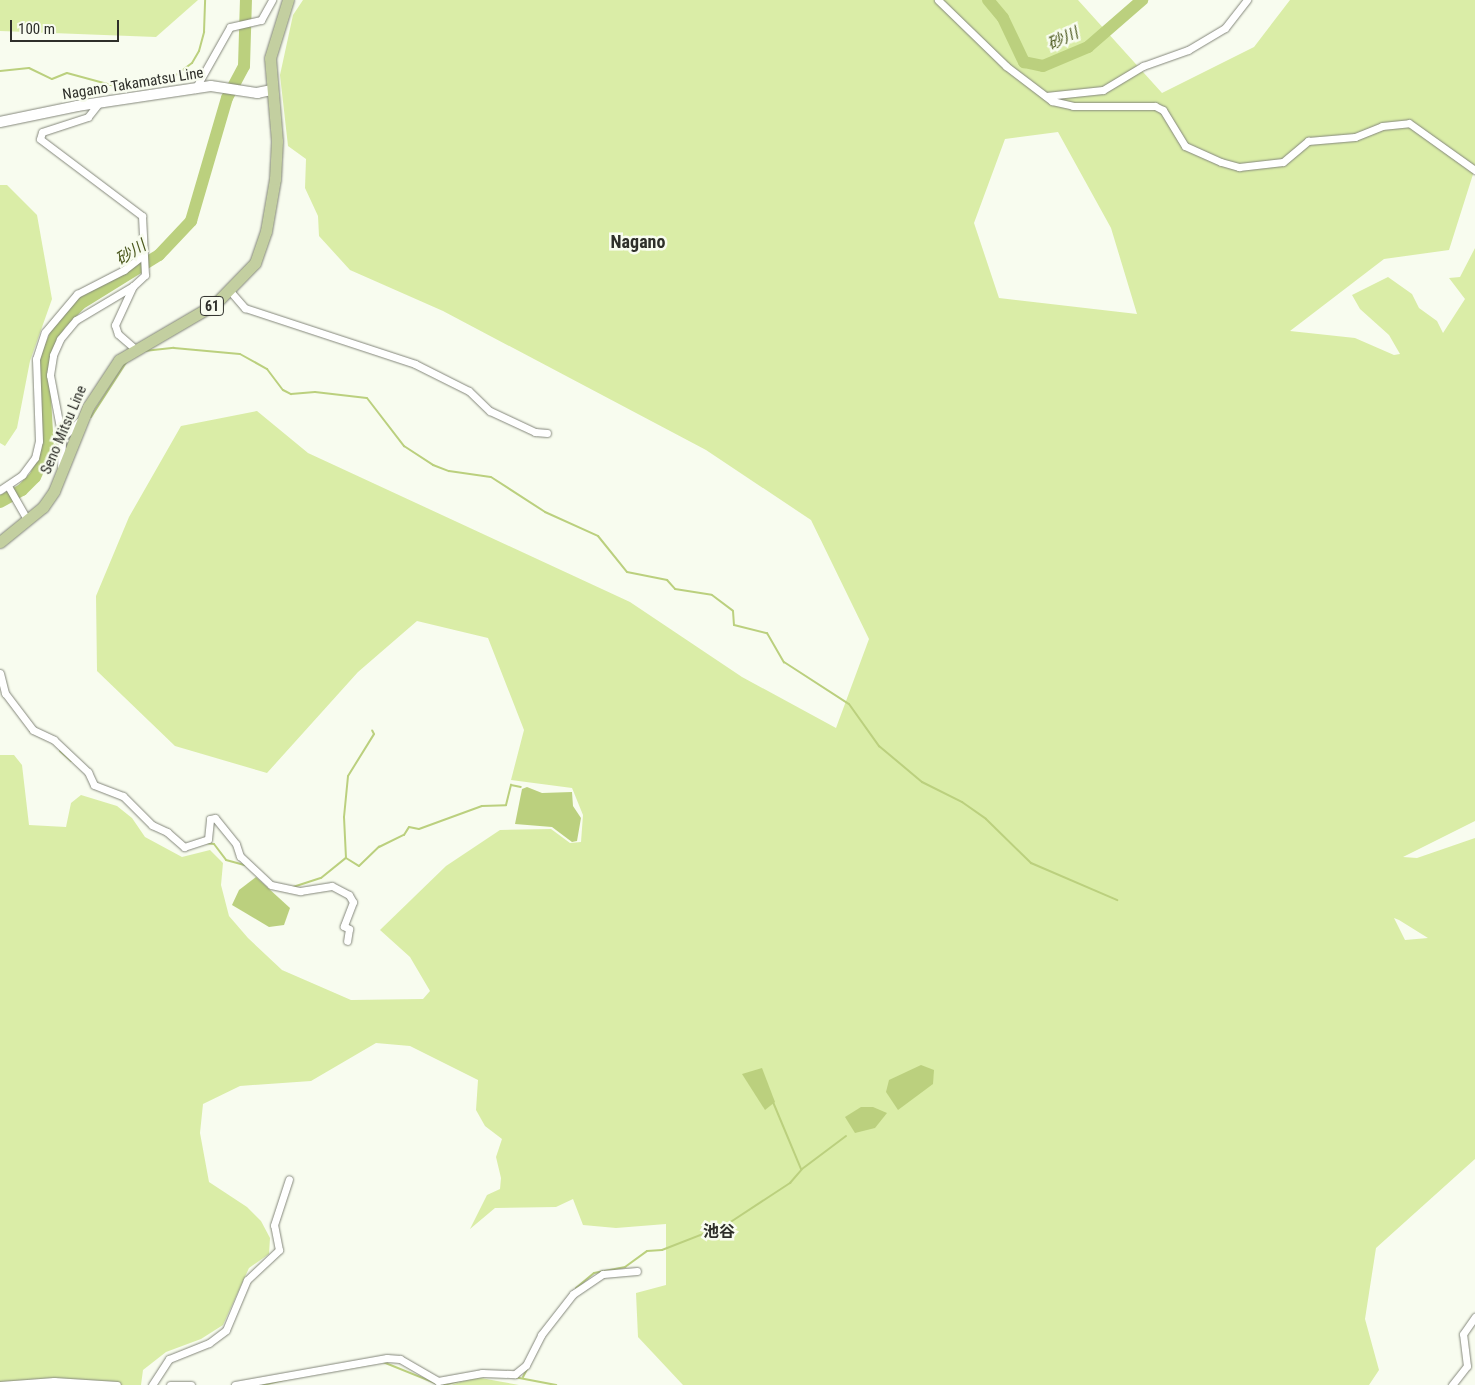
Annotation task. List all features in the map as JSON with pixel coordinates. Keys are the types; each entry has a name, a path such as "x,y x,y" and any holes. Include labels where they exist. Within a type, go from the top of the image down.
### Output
{"main road":[{"name":"Seno Mitsu Line","path":"2,538 43,507 62,474 99,384 119,360 134,349 192,320 230,291 255,262 266,230 277,153 271,90 272,44 288,0"},
{"name":"Nagano Takamatsu Line","path":"0,122 195,89 224,86 257,93 271,90"}],"street":[{"path":"195,89 226,31 248,21 261,20 272,0"},
{"path":"938,0 1006,66 1046,96 1072,106 1155,106 1164,110 1185,146 1239,167 1283,162 1308,141 1355,137 1382,126 1409,123 1475,170"},
{"path":"1046,96 1103,90 1143,66 1188,50 1225,28 1247,0"},
{"path":"62,474 62,438 50,375 60,339 76,320 133,286 145,275 142,255 143,221 139,212 40,139 42,132 88,117 98,104"},
{"path":"0,490 8,486 35,458 39,441 34,381 36,359 45,332 77,294 124,270 142,255"},
{"path":"133,286 115,325 118,334 134,349"},
{"path":"230,291 245,308 416,364 469,391 490,410 535,432 548,433"},
{"path":"62,438 84,418"},
{"path":"8,486 28,520"},
{"path":"0,673 5,693 28,725 54,740 82,766 94,785 123,796 152,825 168,832 184,847 208,839 210,819 215,818 236,844 240,856 261,877 275,887 300,891 332,886 349,894 353,902 344,926 348,929 347,941"},
{"path":"152,1385 168,1359 209,1343 226,1330 247,1280 278,1253 274,1225 289,1179"},
{"path":"235,1385 388,1358 400,1359 438,1382 482,1373 515,1374 526,1365 544,1332 573,1294 590,1280 603,1274 637,1271"},
{"path":"1452,1385 1467,1366 1463,1334 1475,1317"},
{"path":"0,1385 54,1381 118,1385"},
{"path":"170,1385 191,1385"}],"shaded area":[{"path":"0,0 198,0 156,37 0,31"},
{"path":"303,0 1078,0 1162,93 1254,47 1290,0 1475,0 1475,168 1449,250 1384,259 1290,331 1355,338 1394,355 1400,354 1389,335 1360,309 1352,295 1388,277 1412,294 1419,308 1437,321 1443,333 1465,299 1449,278 1460,277 1475,248 1475,821 1403,857 1417,858 1475,838 1475,1159 1376,1248 1365,1319 1379,1370 1369,1385 683,1385 638,1337 636,1293 666,1285 666,1224 616,1228 583,1225 573,1199 556,1207 495,1208 470,1229 487,1195 500,1189 501,1178 496,1157 502,1139 485,1126 476,1110 478,1080 410,1046 376,1043 311,1081 240,1086 203,1104 200,1133 209,1182 247,1207 261,1221 270,1238 269,1254 249,1268 223,1325 201,1339 166,1352 143,1370 141,1385 0,1385 0,755 14,755 22,765 29,825 66,827 71,803 81,795 117,806 132,818 145,837 182,857 210,850 223,863 221,885 229,916 248,938 282,970 351,1000 423,999 430,991 410,957 380,930 446,866 500,830 551,829 570,843 581,842 583,815 572,788 511,780 524,730 488,638 417,621 358,672 267,773 175,746 97,671 96,596 129,517 181,426 257,411 308,453 630,602 742,677 836,728 869,639 811,520 706,450 443,311 350,270 319,236 318,216 305,188 306,159 288,146 280,75 293,15","holes":["1058,132 1111,228 1137,314 999,298 974,223 1005,139","1394,918 1399,920 1428,938 1405,940"]},
{"path":"0,185 7,185 37,215 52,299 30,361 17,428 5,446 0,443"},
{"path":"527,787 542,793 572,792 573,806 581,818 577,841 572,842 552,827 515,824 522,789"},
{"path":"256,877 290,908 284,925 269,927 232,905 239,890"},
{"path":"921,1065 934,1070 933,1084 898,1110 886,1092 889,1080"},
{"path":"762,1068 775,1102 765,1110 742,1074"},
{"path":"861,1107 873,1107 887,1113 875,1128 855,1133 845,1117"},
{"path":"476,1377 497,1381 519,1385 451,1385"}],"waterway":[{"path":"0,71 29,68 52,79 67,73 126,89 172,78 192,63 199,51 204,32 205,0"},
{"name":"砂川","path":"0,502 22,490 35,477 48,449 43,365 60,324 80,304 159,255 191,221 227,98 244,66 246,0"},
{"name":"砂川","path":"988,0 1003,18 1024,62 1043,66 1088,47 1142,0"},
{"path":"144,351 174,348 240,354 267,369 283,390 291,394 315,392 367,398 404,446 433,465 449,471 491,477 545,512 598,536 627,572 667,580 675,589 712,595 733,611 734,625 767,633 784,662 849,704 879,746 922,782 962,802 986,819 1031,863 1117,900"},
{"path":"91,417 127,361"},
{"path":"64,440 71,433"},
{"path":"48,449 60,442"},
{"path":"346,858 344,817 348,776 374,734 372,730"},
{"path":"30,731 45,739"},
{"path":"60,751 71,761"},
{"path":"293,887 321,878 346,858 359,866 379,847 404,835 409,827 419,829 482,806 506,805 511,785 521,787"},
{"path":"205,843 214,844 226,860 245,865"},
{"path":"773,1102 801,1169"},
{"path":"576,1288 594,1273 625,1267 647,1251 662,1250 726,1225 790,1183 802,1169 846,1136"},
{"path":"383,1362 440,1385"},
{"path":"307,1375 371,1364"},
{"path":"523,1377 528,1367"},
{"path":"514,1377 556,1385"},
{"path":"263,1385 292,1378"},
{"path":"444,1385 463,1380"}],"district":[{"name":"Nagano","path":"638,242"},
{"name":"池谷","path":"719,1232"}]}
